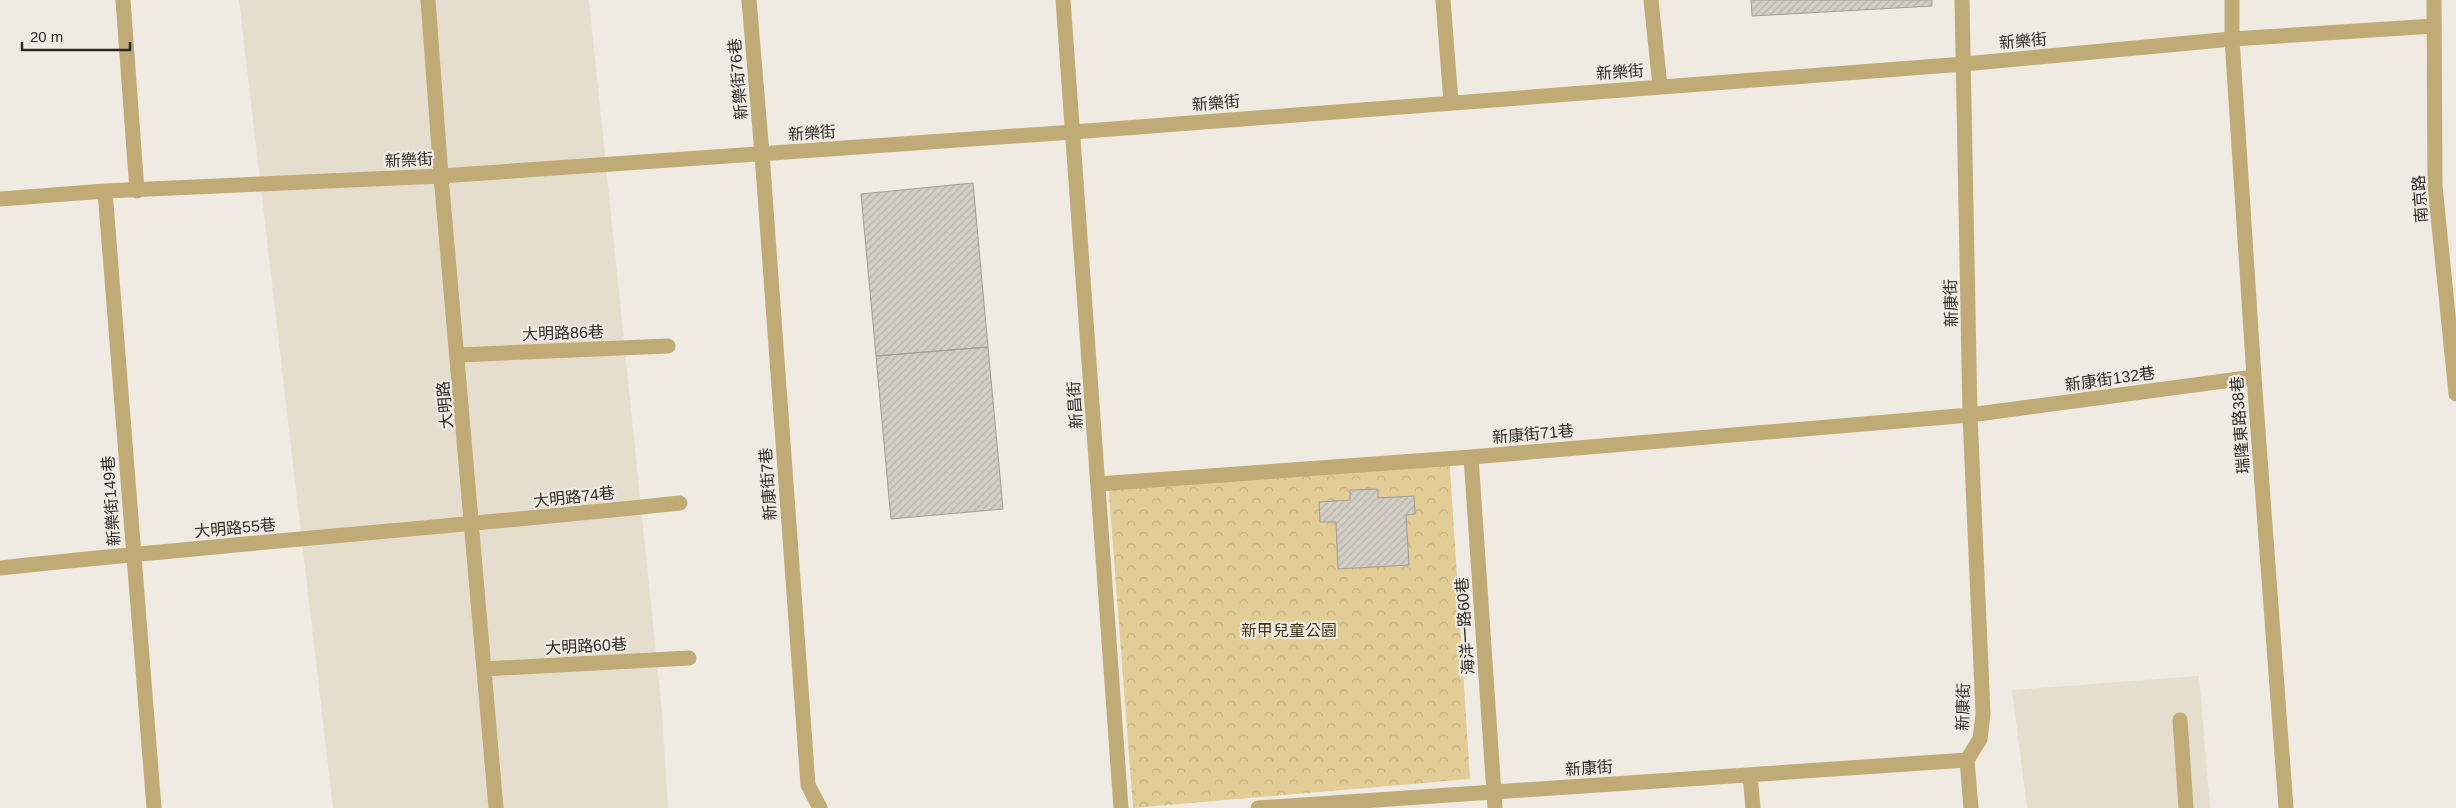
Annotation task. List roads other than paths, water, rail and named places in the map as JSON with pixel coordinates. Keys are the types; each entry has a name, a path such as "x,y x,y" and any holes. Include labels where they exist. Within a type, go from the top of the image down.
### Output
{"street":[{"path":"123,0 137,191"},
{"name":"大明路","path":"428,0 441,176 473,525 496,808"},
{"name":"新樂街76巷","path":"749,0 762,154"},
{"name":"新昌街","path":"1063,0 1122,808"},
{"path":"1443,0 1451,102"},
{"path":"1651,0 1660,86"},
{"name":"新康街","path":"1258,808 1967,760 1980,739 1982,714 1970,415 1962,0"},
{"name":"瑞隆東路38巷","path":"2232,0 2232,39 2254,377 2286,808"},
{"name":"南京路","path":"2434,0 2435,186 2456,394"},
{"name":"新樂街","path":"0,198 105,191 441,176 762,154 1964,64 2232,39 2434,26"},
{"name":"新康街7巷","path":"762,154 808,785 820,808"},
{"name":"新樂街149巷","path":"105,191 154,808"},
{"name":"大明路86巷","path":"458,355 668,346"},
{"name":"新康街132巷","path":"1970,415 2254,377"},
{"name":"新康街71巷","path":"1098,484 1471,457 1970,415"},
{"name":"海洋一路60巷","path":"1471,457 1495,808"},
{"name":"大明路74巷","path":"473,525 680,503"},
{"name":"大明路55巷","path":"0,568 133,554 473,525"},
{"name":"大明路60巷","path":"484,669 689,658"},
{"path":"2180,720 2186,808"},
{"path":"1967,760 1971,808"},
{"path":"1750,775 1752,808"}],"park label":[{"name":"新甲兒童公園","path":"1289,630"}]}
